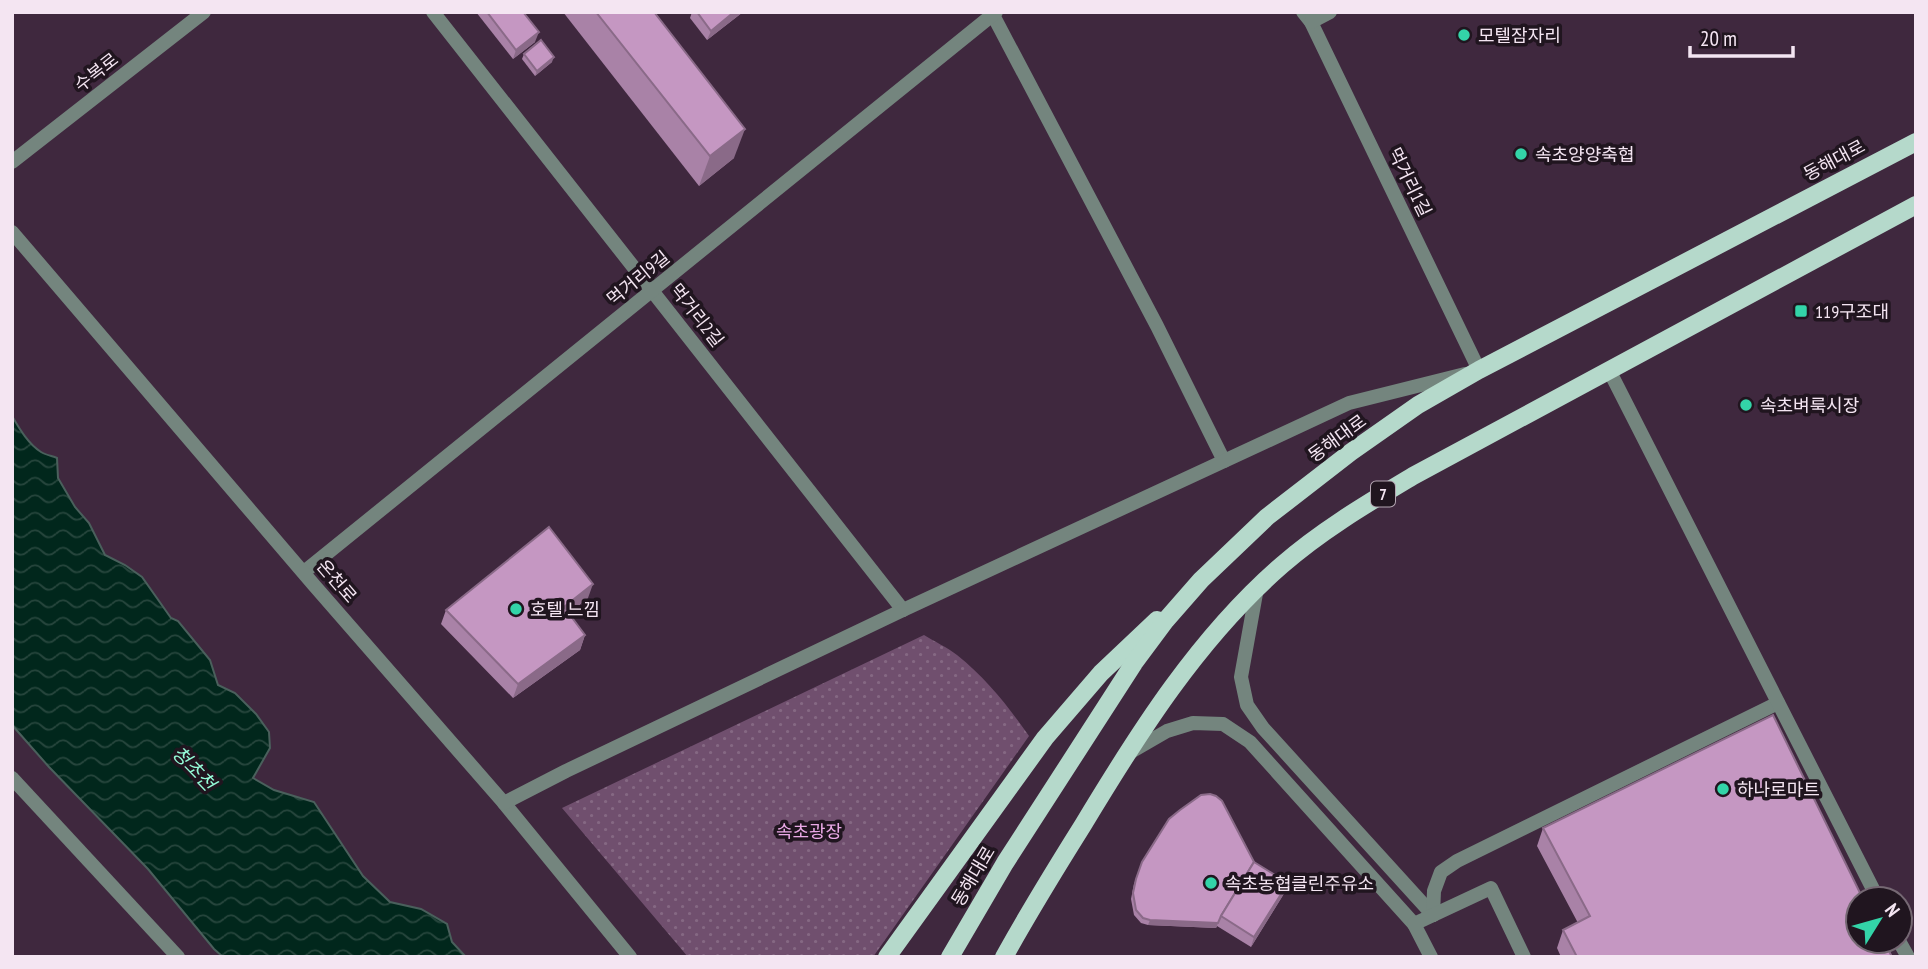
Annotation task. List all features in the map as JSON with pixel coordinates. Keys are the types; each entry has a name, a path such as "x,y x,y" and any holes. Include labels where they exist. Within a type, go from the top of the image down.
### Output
{"main road":[{"name":"동해대로","path":"950,957 1005,863 1134,663 1166,620 1201,580 1267,517 1418,405 1479,370 1916,142"},
{"name":"7","path":"1004,957 1125,755 1182,674 1257,588 1308,543 1413,476 1916,205"},
{"path":"887,957 1045,738 1101,673 1201,580"}],"street":[{"name":"수복로","path":"12,162 204,12"},
{"name":"먹거리2길","path":"433,12 902,610"},
{"path":"1307,17 1330,12"},
{"name":"먹거리9길","path":"304,572 994,13"},
{"path":"994,13 1224,461"},
{"name":"먹거리1길","path":"1307,17 1479,370"},
{"name":"온천로","path":"12,232 504,803 630,957"},
{"path":"504,803 902,610 1349,403 1479,370"},
{"path":"1609,370 1871,885"},
{"path":"1257,588 1241,677 1247,705 1263,728 1433,915"},
{"path":"1433,915 1434,891 1441,872 1457,861 1778,703"},
{"path":"1125,755 1167,731 1193,723 1223,724 1250,742 1414,924 1431,957"},
{"path":"12,778 178,957"},
{"path":"1414,924 1491,888 1524,957"}],"green space":[{"name":"속초광장","path":"924,635 953,652 978,673 1005,703 1029,736 873,957 688,957 562,808"}],"water":[{"name":"청초천","path":"12,416 32,445 57,458 58,478 75,507 89,523 105,555 142,577 171,618 178,621 210,660 218,685 235,693 269,732 270,748 253,778 274,790 314,802 363,876 390,902 421,909 447,924 452,942 466,957 223,957 148,869 12,725"}],"building":[{"path":"487,12 523,12 539,32 516,50"},
{"path":"596,12 654,12 745,129 710,156"},
{"path":"697,12 734,12 711,31"},
{"path":"541,40 554,57 537,71 524,54"},
{"name":"호텔 느낌","path":"549,527 593,584 564,607 585,635 518,684 446,610"},
{"name":"하나로마트","path":"1773,715 1856,885 1844,885 1844,955 1892,957 1577,957 1563,930 1590,916 1543,828"},
{"path":"1210,794 1222,801 1254,862 1218,923 1143,918 1136,910 1133,893 1142,862 1169,819 1201,795"},
{"path":"1254,862 1288,883 1254,937 1221,916"}],"place":[{"name":"모텔잠자리","path":"1464,35"},
{"name":"속초양양축협","path":"1521,154"},
{"name":"119구조대","path":"1801,311"},
{"name":"속초벼룩시장","path":"1746,405"},
{"name":"호텔 느낌","path":"516,609"},
{"name":"하나로마트","path":"1723,789"},
{"name":"속초농협클린주유소","path":"1211,883"}]}
